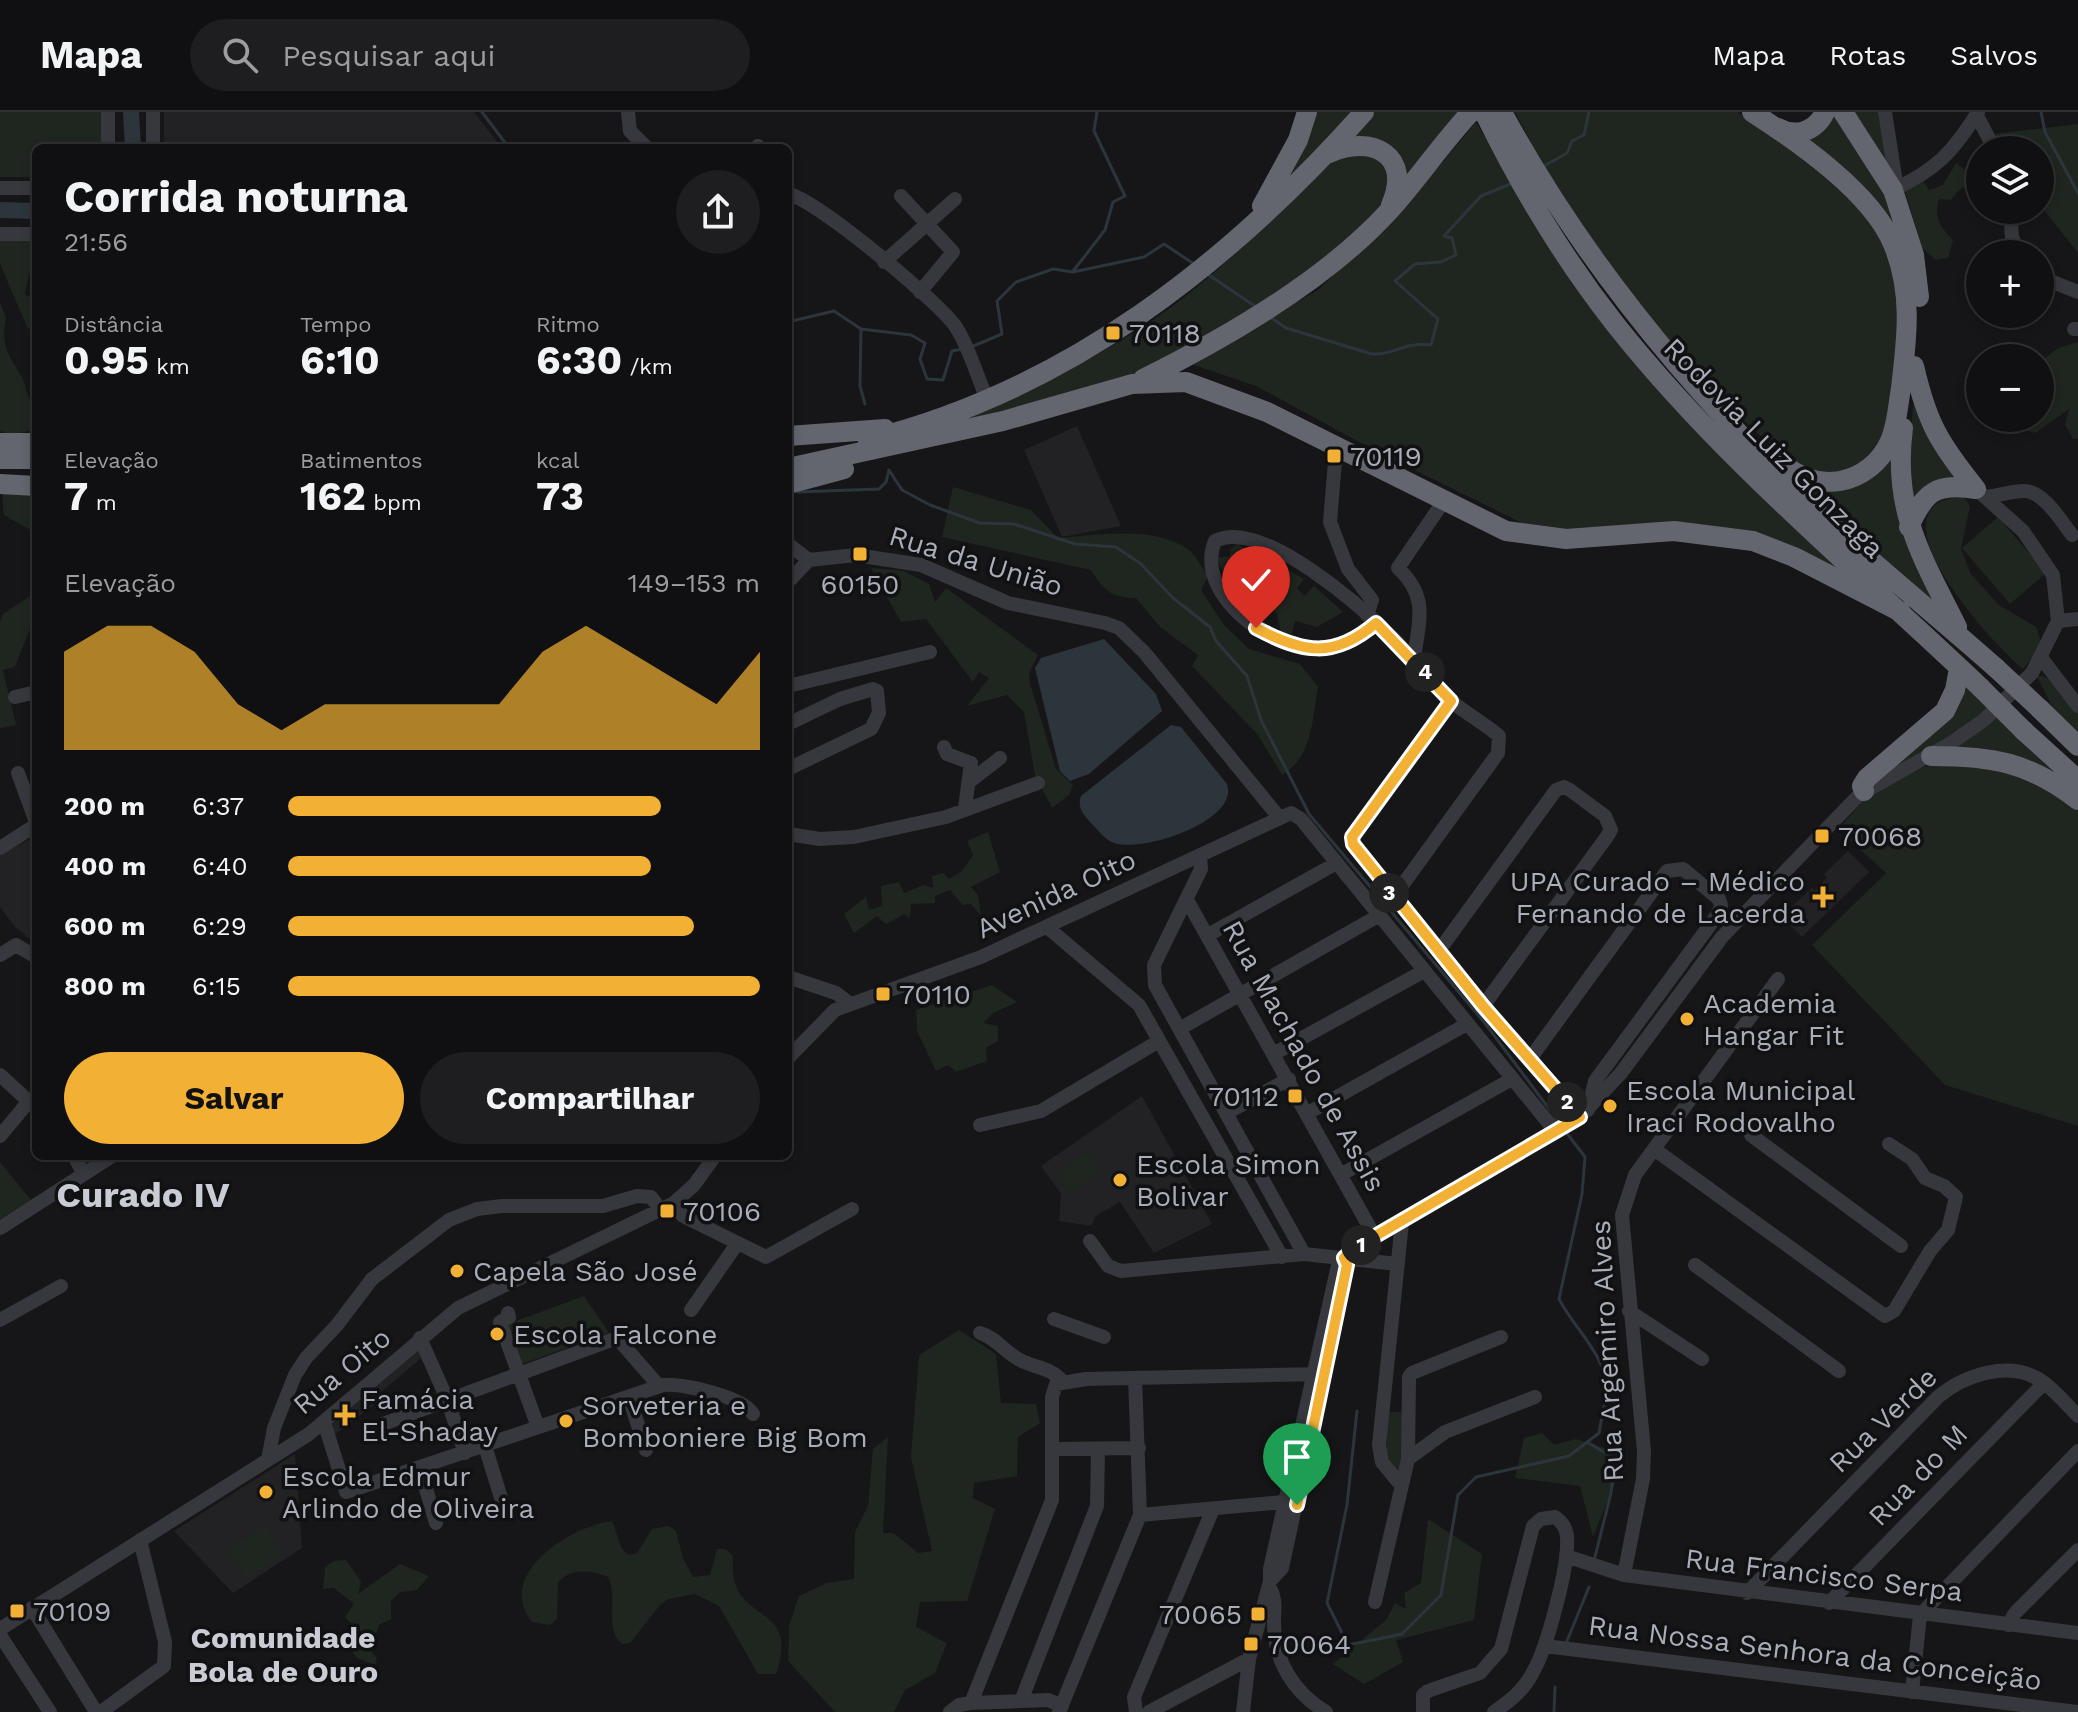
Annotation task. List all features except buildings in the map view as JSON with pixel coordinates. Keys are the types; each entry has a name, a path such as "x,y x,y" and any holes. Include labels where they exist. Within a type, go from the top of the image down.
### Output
{"highway":[{"path":"1248,230 1278,180 1307,112"},
{"path":"792,467 988,401 1047,373 1122,328 1180,288 1248,230 1327,154 1364,112"},
{"path":"792,483 843,469 875,452 1132,384 1202,350 1309,279 1388,212 1471,112"},
{"name":"Rodovia Luiz Gonzaga","path":"1484,112 1531,183 1591,289 1647,362 1699,419 2078,780"},
{"name":"Rodovia Luiz Gonzaga","path":"1502,112 1531,183 1697,390 1784,480 1963,638 2078,746"},
{"path":"1752,112 1785,132 1806,131 1825,112"},
{"path":"1843,112 1895,189 1916,272 1919,300 1914,366 1899,463 1909,527 1963,638"},
{"path":"1697,390 1789,470 1815,481 1846,480 1865,472 1891,441 1909,323 1908,300 1892,243 1876,217 1849,188 1771,124"},
{"path":"1327,154 1363,144 1388,156 1395,167 1396,190 1388,212"},
{"path":"1914,366 1929,423 1948,456 1980,493"},
{"path":"1132,384 1186,382 1210,389 1267,412 1506,531 1566,539 1674,531 1753,541 1794,557 1901,612"},
{"path":"792,436 909,429"},
{"path":"2,446 32,443"},
{"path":"2,446 32,457"},
{"path":"792,455 875,452"},
{"path":"0,475 32,475"},
{"path":"0,484 32,486"},
{"path":"1909,527 1918,506 1932,491 1943,487 1980,493"},
{"path":"1864,791 1862,784 1867,778 1945,711 1955,690 1959,668"},
{"path":"1931,756 2008,762 2049,778 2078,800"}],"street":[{"path":"108,112 108,144"},
{"path":"153,112 153,144"},
{"path":"628,112 630,131 643,144"},
{"path":"1885,112 1895,189 1930,172 1953,151 1977,113"},
{"path":"1977,113 1988,136"},
{"path":"0,188 32,188"},
{"path":"792,196 831,219 920,292 953,324 988,401"},
{"path":"901,196 953,252 920,292"},
{"path":"884,262 955,199"},
{"path":"0,234 32,234"},
{"path":"2054,283 2078,292"},
{"path":"1336,449 1328,513 1348,569 1372,600 1371,619 1350,643 1311,649 1275,639 1243,619 1219,586 1211,565 1215,541 1228,536 1269,545 1346,596 1371,619 1414,659 1451,701 1499,736 1501,745 1393,898"},
{"path":"1980,493 2034,493 2051,508 2072,535"},
{"path":"1344,1258 1571,1122 1722,937 1864,791 1931,756 1984,720 2042,659 2058,621 2056,584 2041,554 2023,531 1980,493"},
{"path":"1414,659 1420,605 1415,584 1398,568 1439,508"},
{"path":"792,547 809,560 792,578"},
{"name":"Rua da União","path":"809,560 856,555 907,562 944,573 1008,603 1119,628 1144,652 1278,816"},
{"path":"2058,621 2078,619"},
{"path":"792,685 930,652"},
{"path":"2042,659 2078,706"},
{"path":"792,722 848,696 873,689 877,691 879,713 871,729 792,767"},
{"path":"15,697 32,693"},
{"path":"1451,701 1352,837 1356,850 1529,1060 1571,1122"},
{"path":"944,747 947,754 971,763 965,808"},
{"path":"969,782 1000,758"},
{"path":"18,773 32,813"},
{"path":"792,835 820,839 854,837 936,820 1038,783"},
{"path":"1438,952 1560,787 1570,790 1609,821 1611,830 1606,838 1483,1006"},
{"path":"1278,816 1288,813 1298,816 1512,1079 1571,1122"},
{"name":"Avenida Oito","path":"849,1003 963,965 1278,816"},
{"path":"0,848 32,827"},
{"path":"1200,855 1201,869 1153,971 1155,985 1304,1254"},
{"path":"1208,935 1335,864"},
{"path":"1529,1060 1667,871 1683,869 1719,899 1718,914 1595,1081 1571,1122"},
{"name":"Rua Machado de Assis","path":"1187,900 1375,1237"},
{"path":"1181,1028 1378,916"},
{"path":"1047,927 1081,959 1135,1000 1282,1257"},
{"path":"0,955 16,945 32,955"},
{"path":"1275,1053 1424,971"},
{"path":"792,978 836,993 849,1003 822,1019 792,1053"},
{"name":"Rua Argemiro Alves","path":"1624,1575 1643,1479 1622,1215 1635,1175 1778,979"},
{"path":"1308,1113 1467,1024"},
{"path":"980,1125 1041,1111 1159,1041"},
{"path":"0,1075 32,1103"},
{"path":"1228,1112 1289,1079"},
{"path":"1342,1174 1512,1079"},
{"path":"0,1136 32,1105"},
{"path":"1751,1135 1901,1246"},
{"path":"1654,1149 1885,1316 1894,1311 1948,1230 1956,1197 1944,1186 1925,1178 1912,1159 1889,1144"},
{"path":"76,1160 84,1174"},
{"path":"0,1228 106,1160"},
{"name":"Rua Oito","path":"0,1629 324,1422 420,1338 472,1300 667,1206 694,1185 712,1160"},
{"path":"268,1460 274,1428 295,1375 306,1358 337,1325 372,1279 449,1220 477,1209 502,1206 603,1206 643,1196 737,1244 770,1256 852,1209"},
{"path":"1400,1484 1382,1462 1379,1445 1402,1222"},
{"path":"1090,1241 1108,1266 1121,1271 1304,1254 1398,1264"},
{"path":"691,1310 737,1244"},
{"path":"1230,1712 1243,1712 1249,1659 1270,1584 1284,1502 1347,1265 1344,1258"},
{"path":"1695,1265 1839,1371"},
{"path":"0,1320 61,1286"},
{"path":"1629,1311 1702,1359"},
{"path":"508,1313 509,1317 500,1322 538,1427"},
{"path":"1054,1319 1104,1337"},
{"path":"980,1333 995,1339 1024,1362 1055,1373 1062,1381"},
{"path":"1375,1602 1408,1459 1408,1388 1412,1373 1501,1337"},
{"path":"420,1338 447,1399 465,1453"},
{"path":"383,1424 617,1338 659,1386"},
{"name":"Rua Verde","path":"1747,1593 1947,1390 1972,1377 1991,1372 2022,1373 2044,1383 2078,1416"},
{"path":"971,1703 1050,1507 1053,1390 1062,1381 1317,1373"},
{"path":"1270,1584 1282,1568 1317,1373"},
{"path":"950,1712 959,1705 971,1703 1048,1700 1060,1709 1140,1515 1135,1378"},
{"name":"Rua do M","path":"1829,1603 2044,1383"},
{"path":"324,1422 346,1492 659,1386 681,1385 743,1402 753,1414"},
{"path":"629,1397 646,1450"},
{"path":"1408,1459 1445,1432 1535,1397"},
{"path":"485,1446 502,1501"},
{"path":"1053,1449 1139,1448"},
{"path":"1021,1701 1097,1506 1098,1449"},
{"path":"1912,1692 1920,1615 2078,1451"},
{"path":"420,1468 436,1523"},
{"path":"1140,1515 1284,1502"},
{"path":"1136,1712 1134,1697 1213,1509"},
{"path":"1423,1712 1423,1695 1480,1673 1501,1649 1533,1526 1541,1519 1555,1517 1564,1527 1566,1556 1545,1646 1525,1685 1513,1699 1494,1712"},
{"path":"32,1608 98,1712 164,1666 165,1642 140,1540"},
{"path":"2008,1625 2015,1613 2078,1550"},
{"name":"Rua Francisco Serpa","path":"1566,1556 1624,1575 2078,1633"},
{"path":"1270,1584 1276,1600 1276,1642 1282,1664 1296,1689 1326,1712"},
{"path":"0,1635 50,1712"},
{"name":"Rua Nossa Senhora da Conceição","path":"1545,1646 2078,1712"},
{"path":"1149,1712 1249,1659"}],"shaded area":[{"path":"0,112 102,112 101,144 32,144 32,177 0,177"},
{"path":"164,112 474,112 499,144 164,144"},
{"path":"1315,112 1359,112 1284,191"},
{"path":"1371,112 1468,112 1401,192 1401,168 1346,141"},
{"path":"1515,112 1738,112 1848,191 1879,230 1896,270 1902,325 1887,433 1865,465 1828,477 1792,464 1697,378 1566,209"},
{"path":"1833,112 1890,198 1910,259 1803,141"},
{"path":"1851,112 1885,112 1893,181"},
{"path":"1476,122 1546,241 1597,314 1879,597 1789,551 1534,529 1372,449 1256,386 1191,364 1318,290 1410,201"},
{"path":"2078,124 2078,253 2054,223 2054,136 1984,135"},
{"path":"1341,151 1377,154 1393,181 1388,201 1342,246 1266,303 1132,376 936,432 1081,363 1158,317 1213,274"},
{"path":"1956,163 1966,171 1966,186 1951,200 1939,199 1939,221 1953,240 1948,258 1936,260 1922,248 1904,188 1923,181 1929,190 1943,185"},
{"path":"0,238 32,238 32,265 25,294 32,298 32,326 28,329 0,264"},
{"path":"0,302 6,318 4,336 7,350 32,401 32,430 13,435 0,431"},
{"path":"2078,342 2078,439 2073,439 2065,425 2069,409 2054,420 2054,351"},
{"path":"1915,390 1966,481 1912,512 1908,452"},
{"path":"1077,426 1121,526 1062,537 1024,450"},
{"path":"1892,454 1941,606 1927,598 1791,476 1820,488"},
{"path":"953,487 1031,510 1058,538 1143,534 1175,542 1189,550 1208,576 1201,590 1224,625 1249,649 1300,664 1318,687 1309,737 1300,758 1282,775 1258,735 1192,666 1198,655 1160,627 1136,598 1109,592 1091,570 942,537"},
{"path":"2,491 32,491 32,531 4,515"},
{"path":"1963,496 1970,506 1961,549 1970,573 1999,605 2036,627 2042,645 2023,669 1964,605 1930,548 1926,523 1936,505"},
{"path":"1998,517 2046,573 2010,604 1962,548"},
{"path":"1238,544 1246,550 1253,546 1274,551 1275,563 1304,579 1297,588 1304,596 1314,586 1343,612 1317,627 1295,621 1291,637 1281,634 1277,614 1236,570 1225,577 1217,558 1230,556 1230,549"},
{"path":"871,568 904,571 929,584 935,602 946,588 1038,655 1029,673 1030,683 1056,769 1073,785 1069,795 1052,808 1035,775 1024,712 1007,695 967,706 989,678 979,672 973,682 926,619 901,622"},
{"path":"32,595 32,629 15,667 3,670 16,725 0,728 0,622 3,614"},
{"path":"1104,639 1156,694 1162,711 1089,774 1070,781 1060,771 1035,668 1041,658"},
{"path":"1962,674 1990,708 1947,741 1871,783 1904,751"},
{"path":"2036,675 2047,678 2078,712 2078,733 2052,706"},
{"path":"2000,715 2074,785 1944,753"},
{"path":"1171,725 1181,727 1227,784 1227,797 1219,810 1187,831 1147,843 1128,845 1110,841 1083,814 1081,796"},
{"path":"1936,762 1979,764 2012,771 2043,785 2078,811 2078,1126 1945,1085 1812,945 1886,873 1838,829 1873,790"},
{"path":"988,832 1000,872 971,887 978,895 981,916 971,904 963,905 950,890 935,896 935,903 911,904 910,919 905,914 886,924 877,916 854,933 844,914 866,897 869,910 882,906 881,886 899,882 904,893 924,885 933,888 932,876 943,873 949,879 962,871 973,855 967,841"},
{"path":"32,838 32,941 15,927 0,907 0,855"},
{"name":"UPA Curado – Médico Fernando de Lacerda","path":"1848,851 1869,872 1802,937 1781,916 1812,888 1815,890 1827,878 1824,874"},
{"path":"992,985 1017,1002 993,1013 983,1023 998,1026 998,1041 986,1048 987,1061 956,1072 948,1065 936,1071 917,1031 916,1010"},
{"name":"Escola Simon Bolivar","path":"1142,1096 1212,1224 1154,1253 1120,1202 1096,1216 1091,1226 1059,1221 1061,1194 1041,1166"},
{"path":"1090,1153 1101,1173 1069,1191 1058,1171"},
{"path":"0,1162 31,1200 0,1219"},
{"path":"584,1296 609,1333 522,1364 508,1324"},
{"path":"959,1330 996,1354 1001,1403 1036,1404 1040,1423 1018,1437 1017,1476 974,1483 973,1498 995,1509 967,1601 920,1602 916,1627 947,1643 935,1673 905,1690 894,1712 835,1712 788,1661 789,1626 799,1596 827,1583 854,1579 855,1532 868,1506 873,1449 888,1437 883,1533 894,1533 918,1553 932,1551 911,1457 919,1355"},
{"path":"421,1345 425,1355 375,1397 371,1390"},
{"path":"366,1395 374,1405 330,1438 327,1429"},
{"path":"1388,1412 1404,1412 1402,1466 1395,1471 1386,1454"},
{"path":"1542,1433 1554,1445 1576,1439 1608,1449 1611,1437 1618,1434 1621,1469 1593,1537 1580,1486 1515,1478 1524,1438"},
{"name":"Escola Edmur Arlindo de Oliveira","path":"295,1454 302,1548 233,1593 174,1531"},
{"path":"1428,1519 1482,1554 1474,1620 1396,1640 1403,1662 1364,1684 1333,1664 1386,1620 1395,1603 1406,1609 1404,1593 1421,1583"},
{"path":"612,1521 622,1549 629,1555 637,1553 652,1529 669,1526 676,1531 683,1558 693,1577 710,1575 717,1549 726,1549 733,1556 734,1579 740,1594 772,1622 779,1633 781,1650 776,1674 758,1674 719,1606 695,1594 668,1599 630,1643 622,1644 613,1629 608,1577 595,1572 575,1572 563,1577 558,1582 557,1619 550,1625 532,1622 523,1604 523,1587 530,1570 542,1555 559,1542 577,1532"},
{"path":"265,1525 283,1555 247,1579 227,1550"},
{"path":"346,1560 361,1581 358,1594 400,1564 429,1576 417,1590 400,1592 391,1601 391,1619 379,1625 371,1651 377,1658 375,1665 357,1658 347,1644 362,1645 366,1639 345,1617 354,1604 334,1588 323,1589 325,1567 334,1561"}],"waterway":[{"path":"131,112 133,144"},
{"path":"482,112 506,144"},
{"path":"1074,270 1105,230 1113,202 1125,196 1094,131 1097,112"},
{"path":"1544,166 1567,153 1572,141 1584,135 1589,112"},
{"path":"2041,112 2045,132 2078,193"},
{"path":"1270,317 1286,328 1372,354 1388,353 1413,345 1431,345 1438,319 1395,281 1415,264 1441,262 1456,255 1452,238 1444,236 1481,196 1513,183"},
{"path":"0,210 32,211"},
{"path":"971,347 1002,334 997,301 1016,282 1053,269 1073,272 1144,257 1164,244 1194,264"},
{"path":"1209,275 1256,307"},
{"path":"792,321 834,311 861,329"},
{"path":"861,329 911,335 925,343 920,359 927,379 943,380 952,351 963,349"},
{"path":"861,329 860,386 865,404"},
{"path":"889,470 902,490 930,505 980,523 1014,524 1075,544 1116,547 1141,564 1173,598 1210,627 1216,641 1247,676 1261,720 1309,814 1484,1022 1559,1122"},
{"path":"798,492 879,489 886,482 889,470"},
{"path":"1357,1411 1347,1505 1327,1603 1348,1645 1402,1634 1441,1595 1458,1495 1476,1477 1569,1456 1599,1433 1606,1394 1605,1377 1595,1353 1559,1299 1582,1194 1585,1157 1566,1132"},
{"path":"1587,1442 1609,1455 1614,1470 1595,1557"},
{"path":"1567,1641 1589,1587"},
{"path":"1554,1712 1555,1687"}],"place":[{"name":"70118","path":"1113,333"},
{"name":"70119","path":"1334,456"},
{"name":"60150","path":"860,554"},
{"name":"70068","path":"1822,836"},
{"name":"UPA Curado – Médico Fernando de Lacerda","path":"1823,897"},
{"name":"70110","path":"883,994"},
{"name":"Academia Hangar Fit","path":"1687,1019"},
{"name":"70112","path":"1295,1096"},
{"name":"Escola Municipal Iraci Rodovalho","path":"1610,1106"},
{"name":"Escola Simon Bolivar","path":"1120,1180"},
{"name":"70106","path":"667,1211"},
{"name":"Capela São José","path":"457,1271"},
{"name":"Escola Falcone","path":"497,1334"},
{"name":"Famácia El-Shaday","path":"345,1415"},
{"name":"Sorveteria e Bomboniere Big Bom","path":"566,1421"},
{"name":"Escola Edmur Arlindo de Oliveira","path":"266,1492"},
{"name":"70109","path":"17,1611"},
{"name":"70065","path":"1258,1614"},
{"name":"70064","path":"1251,1644"}],"district":[{"name":"Curado IV","path":"143,1195"},
{"name":"Comunidade Bola de Ouro","path":"283,1654"}],"route":[{"path":"1256,628 1275,639 1319,650 1350,643 1376,623 1414,659 1451,701 1352,837 1353,844 1393,898 1580,1117 1353,1249 1344,1258 1347,1265 1297,1505"}]}
